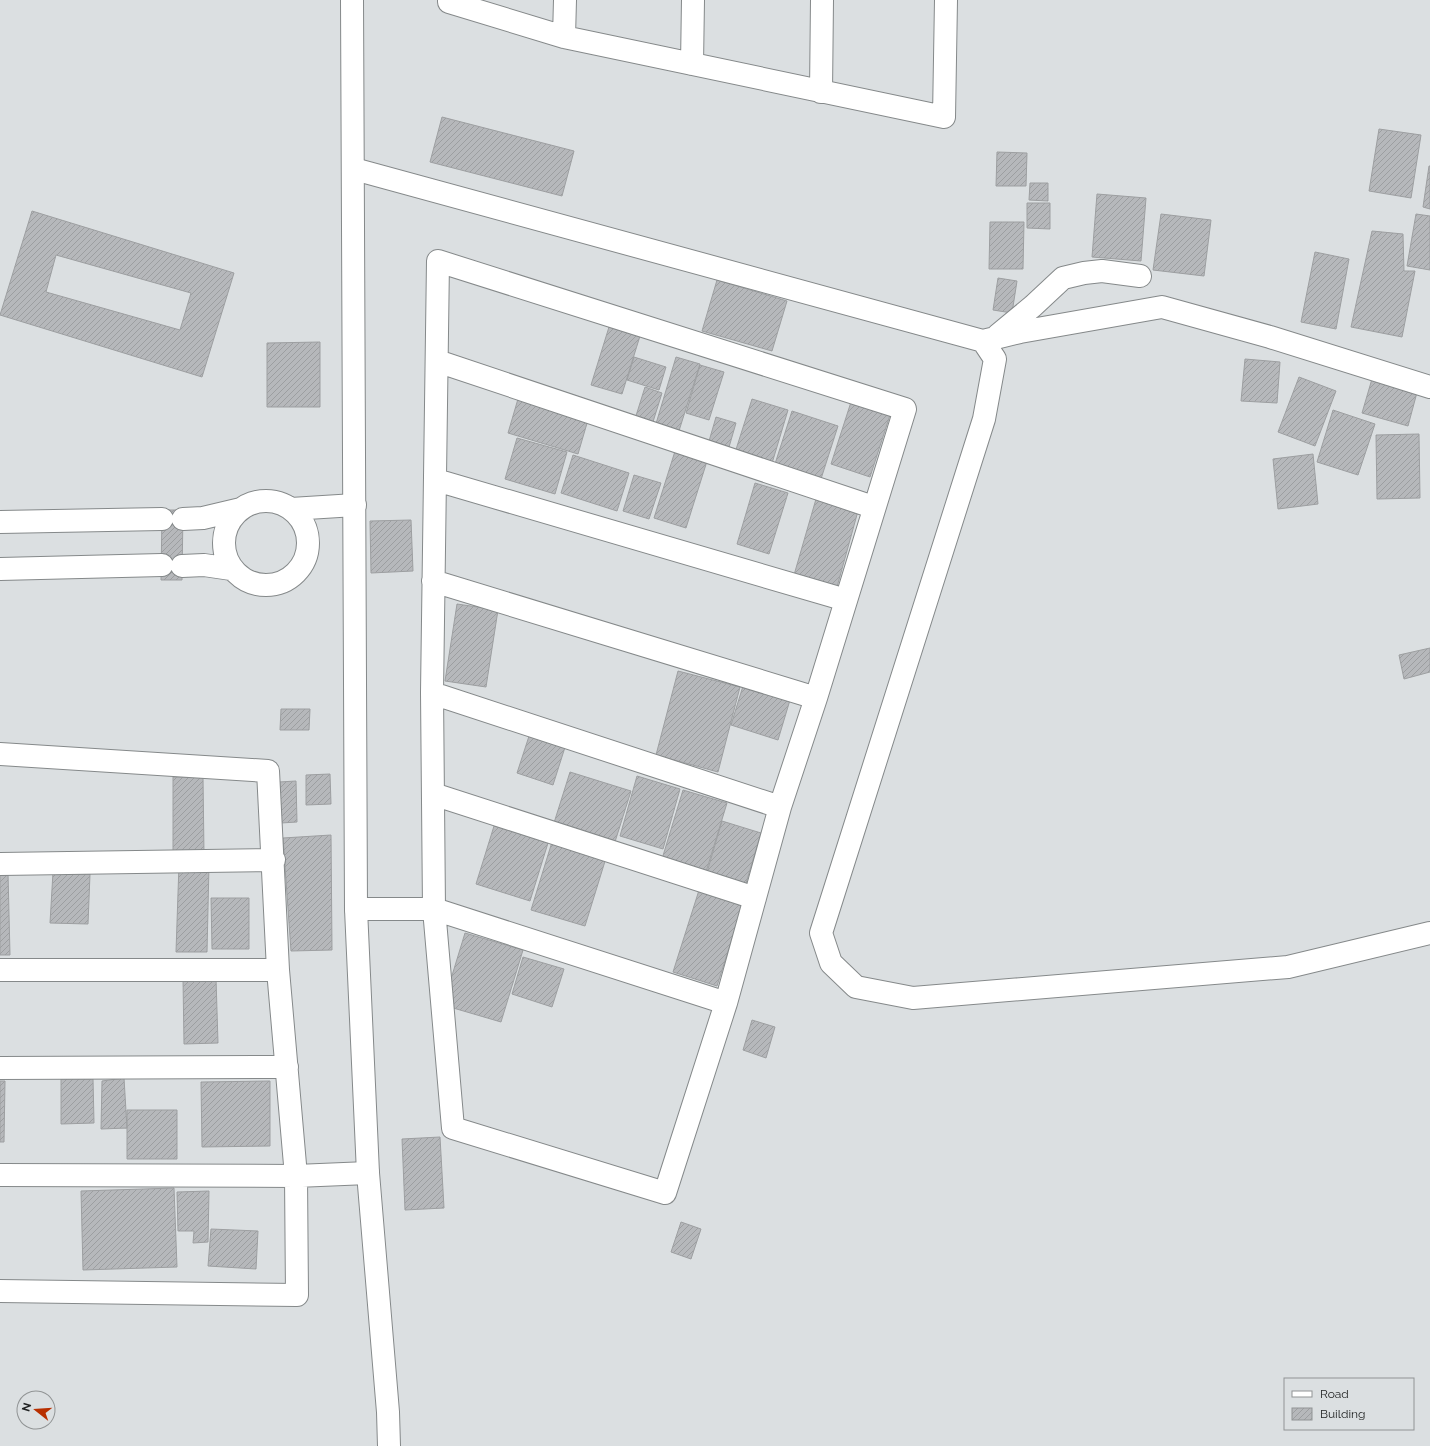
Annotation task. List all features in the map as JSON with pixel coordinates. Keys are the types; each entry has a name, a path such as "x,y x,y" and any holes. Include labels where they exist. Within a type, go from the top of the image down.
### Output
{"street":[{"path":"352,0 354,169 356,909 368,1173 388,1412 389,1446"},
{"path":"448,0 448,2 564,37 944,117 946,0"},
{"path":"564,37 565,0"},
{"path":"692,64 693,0"},
{"path":"820,92 822,0"},
{"path":"354,169 989,340 1162,307 1270,337 1430,387"},
{"path":"438,261 905,409 873,507 816,698 780,806 726,1003 665,1193 453,1128 434,909 432,693 436,480 436,361 438,261"},
{"path":"989,340 1033,306 1063,278 1084,273 1102,271 1140,276"},
{"path":"989,340 995,359 984,419 821,934 831,964 856,987 913,998 1288,967 1430,933"},
{"path":"436,361 873,507"},
{"path":"436,480 846,600"},
{"path":"0,522 203,518 241,509 253,503 266,500 279,503 291,509 300,518 306,530 309,543 306,557 300,568 291,578 279,584 266,586 253,584 241,578 231,569 226,557 224,537 231,519 241,509"},
{"path":"291,509 355,505"},
{"path":"0,569 204,565 231,569"},
{"path":"433,581 816,698"},
{"path":"432,693 780,806"},
{"path":"0,754 268,771 274,860 278,970 296,1176 297,1296 0,1291"},
{"path":"433,794 755,898"},
{"path":"0,864 274,860"},
{"path":"356,909 434,909 726,1003"},
{"path":"0,970 278,970"},
{"path":"0,1068 287,1067"},
{"path":"0,1175 296,1176 368,1173"}],"building":[{"path":"442,117 574,151 562,196 430,162"},
{"path":"1379,129 1421,135 1411,198 1369,191"},
{"path":"997,152 1027,153 1026,186 996,186"},
{"path":"1430,166 1430,209 1423,207"},
{"path":"1030,183 1048,183 1048,201 1029,200"},
{"path":"1097,194 1146,198 1141,261 1092,257"},
{"path":"1027,203 1050,203 1050,229 1027,228"},
{"path":"32,211 234,273 202,377 0,315","holes":["56,255 191,293 180,330 46,292"]},
{"path":"1161,214 1211,220 1204,276 1153,270"},
{"path":"1416,214 1430,216 1430,270 1407,266"},
{"path":"990,222 1024,222 1023,269 989,269"},
{"path":"1372,231 1403,234 1404,271 1415,271 1402,337 1351,327"},
{"path":"1315,252 1349,259 1336,329 1301,322"},
{"path":"998,278 1017,281 1012,313 993,310"},
{"path":"717,280 787,301 772,351 702,331"},
{"path":"609,327 640,336 622,394 591,385"},
{"path":"320,342 320,407 267,407 267,343"},
{"path":"634,357 666,367 659,390 627,380"},
{"path":"676,357 700,364 678,434 655,427"},
{"path":"1245,359 1280,362 1277,403 1241,401"},
{"path":"700,365 724,372 709,420 686,413"},
{"path":"1374,372 1419,385 1408,426 1362,413"},
{"path":"1299,377 1336,391 1315,446 1278,432"},
{"path":"645,387 662,393 652,425 635,419"},
{"path":"520,392 590,413 578,454 508,433"},
{"path":"752,399 788,410 770,470 733,459"},
{"path":"851,402 890,415 870,477 831,464"},
{"path":"1333,410 1375,424 1358,475 1317,462"},
{"path":"792,411 838,426 820,482 774,467"},
{"path":"716,417 736,423 727,454 707,448"},
{"path":"1419,434 1420,498 1377,499 1376,435"},
{"path":"517,438 567,452 555,494 505,479"},
{"path":"676,448 708,458 686,528 654,518"},
{"path":"1313,454 1318,504 1278,509 1273,459"},
{"path":"573,455 629,473 617,511 561,493"},
{"path":"634,475 661,483 649,519 623,511"},
{"path":"755,483 788,493 769,554 737,544"},
{"path":"816,499 858,511 837,587 794,575"},
{"path":"162,510 183,510 182,580 161,580"},
{"path":"411,520 413,571 371,573 370,521"},
{"path":"457,604 498,610 486,687 445,681"},
{"path":"1430,648 1430,672 1404,679 1399,655"},
{"path":"678,671 740,687 718,772 656,755"},
{"path":"743,686 790,700 778,740 731,725"},
{"path":"281,709 310,709 309,730 280,730"},
{"path":"531,730 567,741 553,785 517,773"},
{"path":"570,772 631,791 614,845 553,826"},
{"path":"330,774 331,804 306,805 306,775"},
{"path":"637,776 680,789 663,849 620,836"},
{"path":"173,777 203,777 204,855 173,856"},
{"path":"296,781 297,822 281,823 279,782"},
{"path":"683,790 727,803 706,872 662,859"},
{"path":"722,821 761,833 744,890 705,879"},
{"path":"494,826 548,843 530,901 476,884"},
{"path":"331,835 332,950 291,951 283,838"},
{"path":"552,842 606,858 585,926 531,910"},
{"path":"179,864 209,865 207,952 176,952"},
{"path":"53,872 90,874 88,924 50,923"},
{"path":"0,873 8,873 10,955 0,955"},
{"path":"700,887 744,901 717,986 673,972"},
{"path":"211,898 249,898 249,949 212,949"},
{"path":"465,933 523,950 501,1022 443,1005"},
{"path":"523,957 564,969 552,1007 512,994"},
{"path":"216,978 218,1043 184,1044 183,979"},
{"path":"752,1020 775,1027 766,1058 743,1050"},
{"path":"124,1078 127,1128 101,1129 102,1081"},
{"path":"61,1079 93,1079 94,1123 61,1124"},
{"path":"0,1081 5,1081 4,1142 0,1142"},
{"path":"270,1081 270,1146 202,1147 201,1082"},
{"path":"127,1110 177,1110 177,1159 127,1159"},
{"path":"440,1137 444,1208 405,1210 402,1139"},
{"path":"174,1188 177,1267 83,1270 81,1191"},
{"path":"209,1191 208,1242 193,1243 194,1231 178,1231 177,1192"},
{"path":"681,1222 701,1229 691,1259 671,1252"},
{"path":"211,1229 258,1231 256,1269 208,1266"}]}
